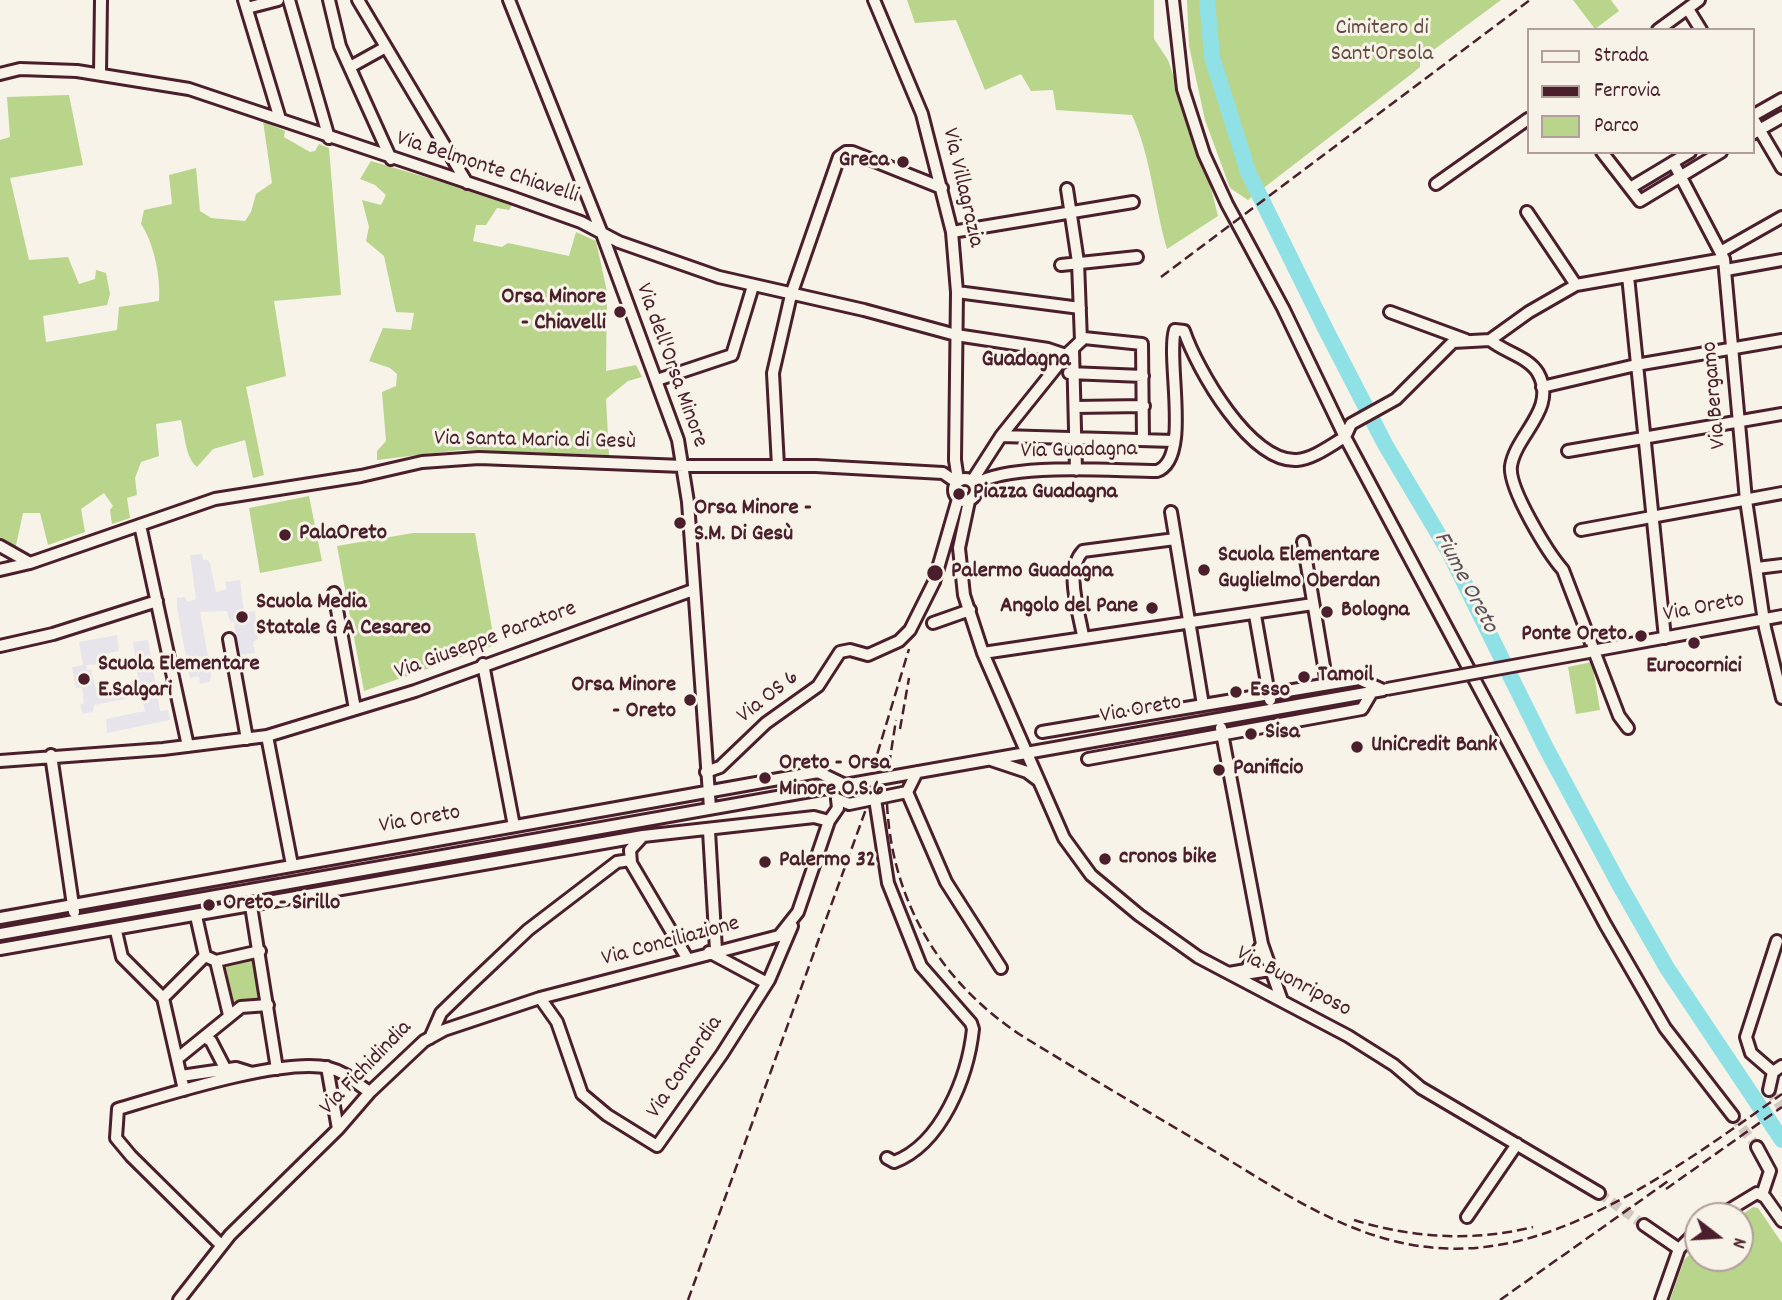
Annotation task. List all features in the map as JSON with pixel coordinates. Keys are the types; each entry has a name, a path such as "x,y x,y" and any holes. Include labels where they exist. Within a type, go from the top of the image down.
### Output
{"street":[{"path":"100,74 101,0"},
{"path":"278,0 246,4 280,119"},
{"path":"289,0 329,138"},
{"path":"329,0 340,46 391,159"},
{"path":"358,0 467,183"},
{"name":"Via dell'Orsa Minore","path":"509,0 657,380 683,466 710,808"},
{"name":"Via Villagrazia","path":"874,0 922,114 943,188 952,232 957,292 957,481"},
{"path":"1174,0 1183,89 1204,154 1345,437 1643,994 1684,1054 1732,1116"},
{"path":"1661,28 1699,0"},
{"path":"1688,9 1700,28"},
{"path":"350,67 386,47"},
{"name":"Via Belmonte Chiavelli","path":"0,74 20,69 100,74 189,89 467,183 601,231 618,242 753,286 864,310 956,335 1048,349 1142,345 1143,376"},
{"path":"1754,115 1782,99"},
{"path":"1782,117 1757,132 1782,168"},
{"path":"1437,184 1526,120"},
{"path":"778,466 773,373 790,295 839,157 846,152 943,188"},
{"path":"1604,154 1640,201 1718,154"},
{"path":"1630,188 1687,154"},
{"name":"Via Bergamo","path":"1673,162 1724,260 1746,500 1764,619 1782,698"},
{"path":"1067,189 1078,262 1080,308 1073,375 1076,470"},
{"path":"952,232 1133,202"},
{"path":"1527,212 1576,285"},
{"path":"1724,260 1782,217"},
{"path":"1061,265 1137,257"},
{"path":"1345,437 1350,424 1386,406 1445,347 1466,340 1490,340 1529,312 1576,285 1724,260 1782,260"},
{"path":"1628,276 1665,638"},
{"path":"657,380 732,355 753,286"},
{"path":"957,292 1080,308"},
{"path":"1390,312 1466,340"},
{"name":"Via Guadagna","path":"974,483 992,475 1165,469 1170,462 1174,441 1173,336 1175,330 1180,329 1214,392 1269,452 1298,460 1345,437"},
{"path":"1490,340 1503,351 1530,363 1538,374 1542,387 1539,414 1515,453 1511,480 1552,557 1563,570 1619,716 1628,728"},
{"path":"1542,387 1636,365 1782,340"},
{"path":"963,500 976,492 974,483 1001,436 1076,346"},
{"path":"1058,369 1073,375 1143,376 1143,440"},
{"path":"1075,407 1144,406"},
{"path":"1568,451 1782,414"},
{"path":"1001,436 1174,441"},
{"name":"Via Santa Maria di Gesù","path":"0,570 30,563 215,499 361,476 422,462 479,458 683,466 778,466 943,472 957,481"},
{"path":"974,483 965,478 957,481 953,489 963,500 959,548 964,594 983,653 1029,752"},
{"path":"1581,530 1782,493"},
{"name":"Via OS 6","path":"706,772 720,767 766,723 818,686 840,652 850,650 868,655 905,636 934,582 963,500"},
{"path":"1171,512 1203,705"},
{"path":"140,525 188,746"},
{"path":"1083,636 1073,573 1074,560 1083,551 1175,539"},
{"path":"1303,542 1327,684"},
{"path":"0,546 30,563"},
{"path":"1757,568 1782,565"},
{"name":"Via Giuseppe Paratore","path":"0,761 188,746 267,736 415,691 483,664 693,590"},
{"path":"334,593 355,709"},
{"path":"0,646 53,635 156,601"},
{"path":"983,653 1083,636 1255,615 1313,604"},
{"path":"933,623 970,610"},
{"path":"1255,615 1272,709"},
{"name":"Via Oreto","path":"0,934 1129,733 1381,691 1782,616"},
{"path":"229,639 247,739"},
{"path":"483,664 514,826"},
{"name":"Via Oreto","path":"1042,732 1359,679 1381,691"},
{"name":"Via Oreto","path":"1088,759 1362,709 1381,691"},
{"path":"1127,718 1133,750"},
{"path":"1220,718 1262,944 1282,1001"},
{"path":"267,736 292,865"},
{"name":"Via Buonriposo","path":"1029,752 1064,838 1091,875 1139,915 1198,957 1348,1036 1394,1065 1422,1088 1599,1193"},
{"path":"51,755 78,935"},
{"path":"989,760 1027,772 1039,781"},
{"name":"Via Oreto","path":"0,918 818,772 845,785"},
{"path":"907,792 917,772"},
{"path":"824,789 849,804 907,792"},
{"path":"907,792 946,881 1001,968"},
{"name":"Via Conciliazione","path":"430,1038 454,1026 540,998 779,936 798,912 829,821 838,808 838,799"},
{"path":"875,799 888,883 921,966 967,1018 973,1029 945,1118 906,1156 894,1162 887,1158"},
{"path":"0,949 116,931 643,836 709,831 814,817 829,821"},
{"path":"709,831 713,951 767,983"},
{"path":"643,836 630,850 630,860 687,958"},
{"name":"Via Fichidindia","path":"179,1300 221,1245 338,1129 370,1092 430,1038 441,1013 528,930 617,862 630,860"},
{"path":"251,906 277,1069"},
{"name":"Via Concordia","path":"540,998 557,1022 582,1094 607,1115 657,1146 722,1054 767,983 798,912"},
{"path":"196,916 205,956"},
{"path":"116,931 122,957 163,998 184,1090"},
{"path":"1769,1090 1777,1069 1751,1053 1746,1037 1777,942"},
{"path":"1229,973 1246,970 1262,944"},
{"path":"205,956 216,961 260,951"},
{"path":"163,998 205,956"},
{"path":"216,961 229,1015"},
{"path":"1229,973 1249,975 1270,971"},
{"path":"177,1058 206,1038 241,1007 268,1005"},
{"path":"206,1038 211,1041 226,1070"},
{"path":"221,1245 116,1138 118,1109 184,1090 306,1065 346,1073 370,1092"},
{"path":"181,1076 236,1068 255,1074"},
{"path":"327,1068 338,1129"},
{"path":"1467,1217 1517,1144"},
{"path":"1757,1147 1770,1171 1762,1195"},
{"path":"1740,1202 1752,1194 1762,1195 1782,1221"},
{"path":"1644,1225 1679,1249"},
{"path":"1661,1300 1679,1249 1684,1244"}],"shaded area":[{"name":"Scuola Media Statale G A Cesareo","path":"202,554 203,560 210,563 216,592 227,589 225,582 240,580 244,613 255,611 258,639 253,642 255,653 239,655 234,622 230,621 227,611 200,612 211,674 210,682 200,684 199,676 190,678 177,598 185,597 187,602 196,599 190,555"},
{"name":"Scuola Elementare E.Salgari","path":"117,635 119,651 100,655 100,664 86,665 87,670 91,670 98,697 140,691 133,642 148,640 160,711 168,710 170,720 107,733 106,719 145,711 141,696 94,705 93,712 83,714 80,705 84,703 82,688 76,688 72,667 83,665 79,642"}],"green space":[{"path":"907,0 1154,0 1154,39 1168,60 1207,173 1218,216 1167,249 1144,147 1132,115 1056,110 1053,90 1031,91 1021,74 985,90 956,20 915,23"},
{"name":"Cimitero di Sant'Orsola","path":"1187,0 1501,0 1420,60 1420,67 1414,72 1248,200 1230,188 1205,120 1189,46"},
{"path":"1573,0 1611,0 1619,11 1594,28"},
{"path":"69,95 83,165 10,178 29,260 68,257 79,284 95,279 96,270 106,273 110,294 107,305 43,316 46,342 117,330 119,307 159,301 156,261 141,224 144,210 172,204 169,175 196,168 200,211 211,218 245,221 251,212 256,194 272,183 263,121 285,131 284,137 310,152 315,151 319,144 329,148 341,295 274,301 286,376 246,387 264,475 253,478 245,440 213,449 197,467 188,452 181,420 156,424 159,456 141,462 135,478 137,495 127,498 130,518 112,524 110,510 113,506 104,493 81,509 85,532 48,545 40,513 23,513 15,550 0,541 0,140 10,137 7,97"},
{"path":"371,161 513,203 509,210 497,208 486,225 476,225 473,241 502,247 508,243 569,256 576,232 596,241 607,292 606,371 636,365 642,377 628,381 606,399 609,455 460,450 377,460 377,451 386,441 382,392 396,386 397,374 390,368 369,361 383,328 411,330 414,313 396,312 384,256 366,241 369,227 362,200 381,205 386,195 375,185 360,179"},
{"name":"PalaOreto","path":"309,496 322,561 260,573 249,508"},
{"path":"413,533 475,533 495,645 364,691 337,546"},
{"path":"1592,662 1600,710 1576,714 1568,667"},
{"path":"253,960 261,998 234,1003 225,965"},
{"path":"1754,1207 1758,1208 1782,1243 1782,1300 1670,1300 1684,1260 1684,1272 1754,1272"}],"waterway":[{"name":"Fiume Oreto","path":"1207,0 1212,57 1248,172 1326,330 1386,446 1449,552 1545,746 1619,884 1667,968 1782,1140"}],"tunnel":[{"path":"1769,1090 1782,1108"},
{"path":"1733,1116 1757,1147"},
{"path":"1599,1193 1644,1225"}],"railway":[{"path":"1161,277 1530,0"},
{"path":"873,768 909,649"},
{"path":"900,729 909,678"},
{"path":"889,765 896,720"},
{"path":"887,804 898,873 910,905 943,963 965,989 991,1013 1019,1034 1308,1207 1381,1237 1420,1246 1461,1249 1504,1244 1540,1235 1613,1204 1685,1161 1782,1094"},
{"path":"688,1300 866,809"},
{"path":"1666,1189 1782,1107"},
{"path":"1500,1300 1671,1179"},
{"path":"1354,1220 1398,1231 1443,1236 1488,1235 1533,1227"}],"place":[{"name":"Greca","path":"903,162"},
{"name":"Orsa Minore - Chiavelli","path":"620,312"},
{"name":"Piazza Guadagna","path":"959,494"},
{"name":"Orsa Minore - S.M. Di Gesù","path":"680,523"},
{"name":"PalaOreto","path":"285,535"},
{"name":"Scuola Elementare Guglielmo Oberdan","path":"1204,570"},
{"name":"Palermo Guadagna","path":"935,573"},
{"name":"Angolo del Pane","path":"1152,608"},
{"name":"Bologna","path":"1327,612"},
{"name":"Scuola Media Statale G A Cesareo","path":"242,617"},
{"name":"Ponte Oreto","path":"1641,636"},
{"name":"Eurocornici","path":"1694,643"},
{"name":"Tamoil","path":"1304,677"},
{"name":"Scuola Elementare E.Salgari","path":"84,679"},
{"name":"Esso","path":"1236,692"},
{"name":"Orsa Minore - Oreto","path":"690,700"},
{"name":"Sisa","path":"1251,734"},
{"name":"UniCredit Bank","path":"1357,747"},
{"name":"Panificio","path":"1219,770"},
{"name":"Oreto - Orsa Minore O.S.6","path":"765,778"},
{"name":"cronos bike","path":"1105,859"},
{"name":"Palermo 32","path":"765,862"},
{"name":"Oreto - Sirillo","path":"209,905"}],"district":[{"name":"Guadagna","path":"1026,362"}]}
